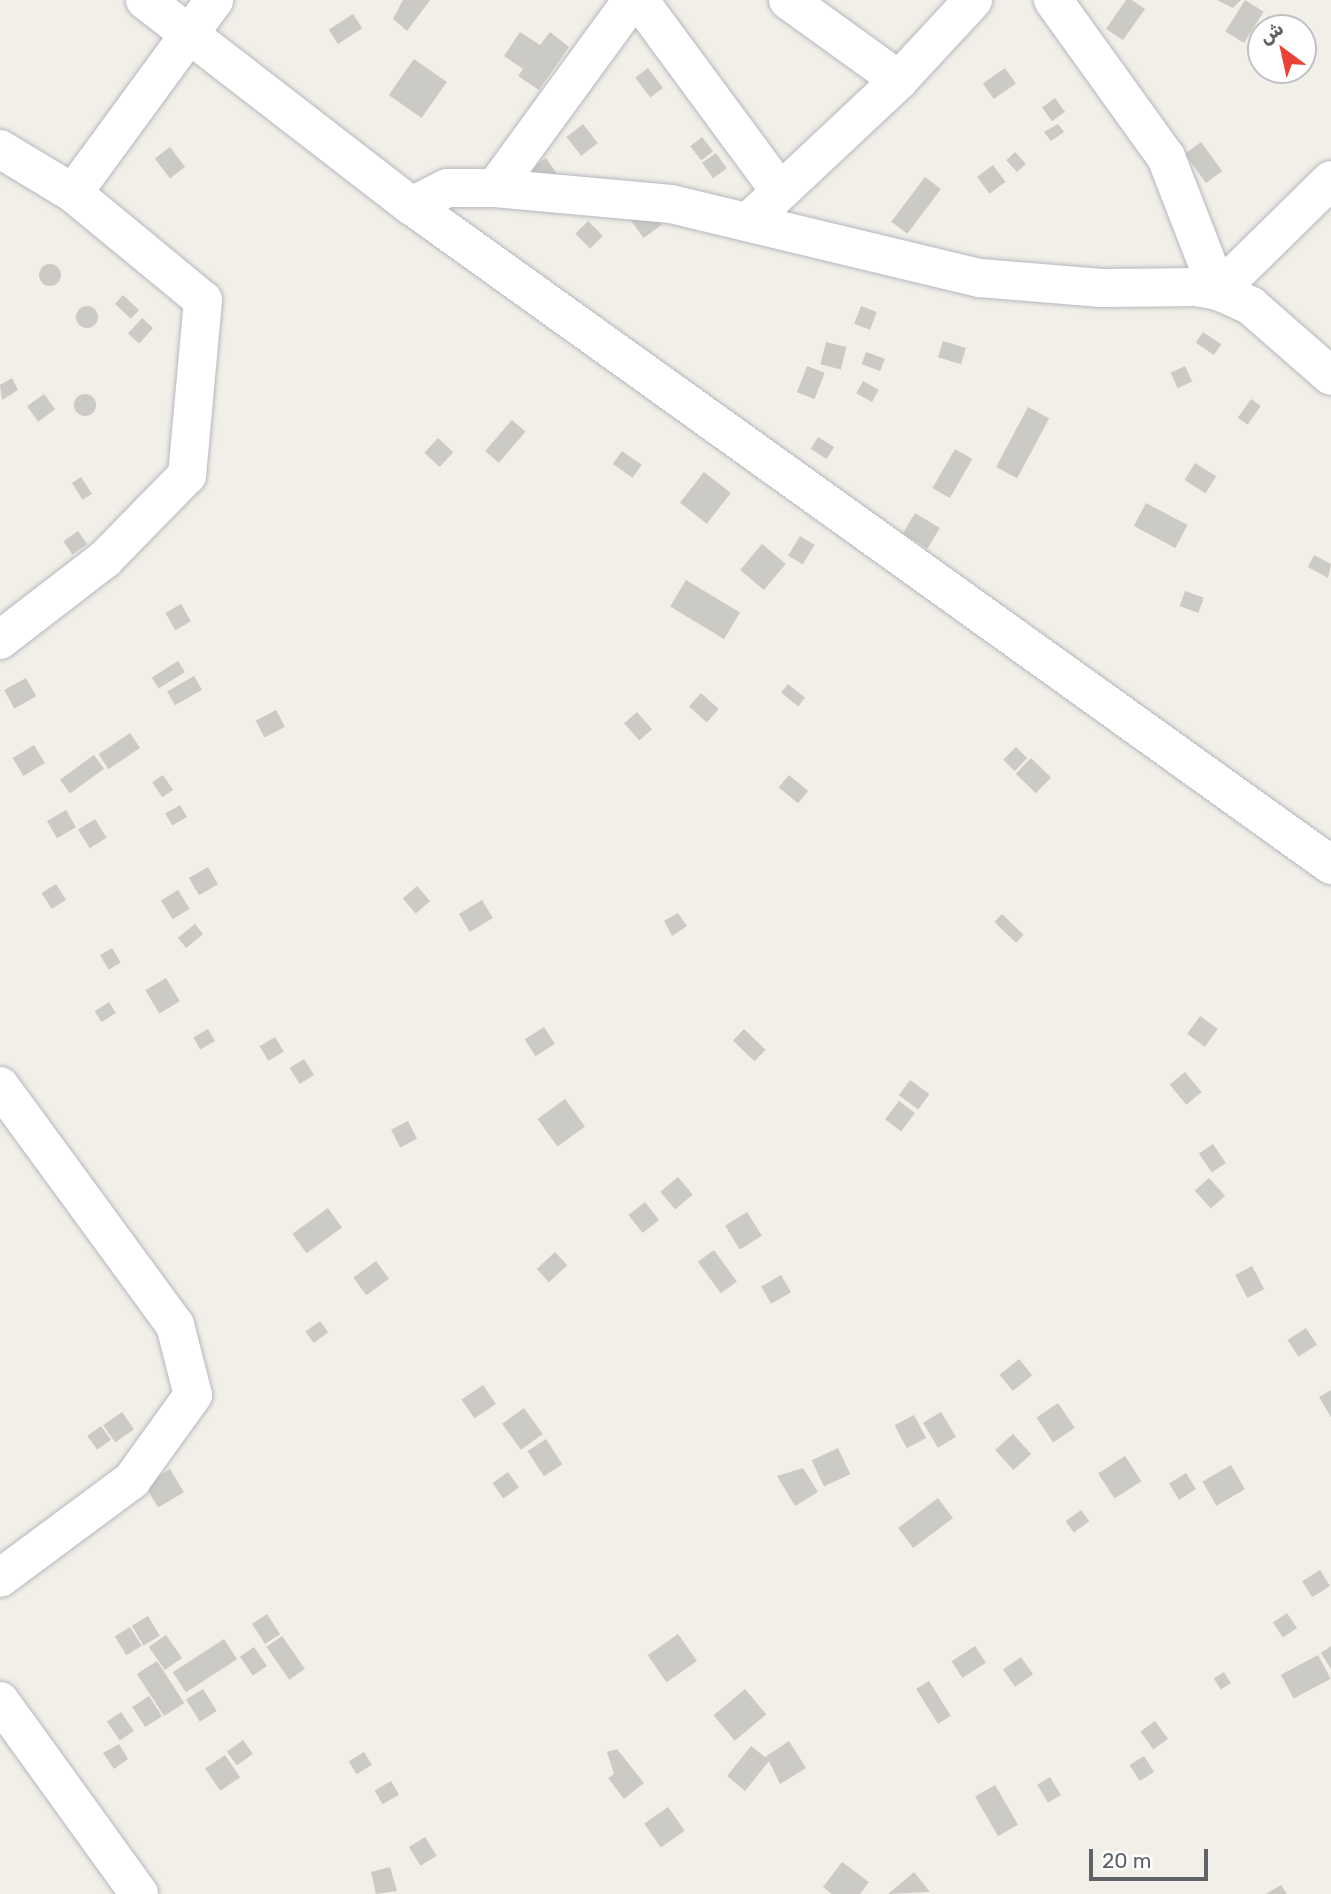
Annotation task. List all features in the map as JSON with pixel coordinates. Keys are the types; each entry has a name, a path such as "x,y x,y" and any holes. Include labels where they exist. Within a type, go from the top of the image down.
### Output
{"street":[{"path":"145,0 412,206 1331,865"},
{"path":"73,192 191,36 214,0"},
{"path":"495,188 632,0"},
{"path":"639,0 780,191"},
{"path":"788,0 899,80"},
{"path":"748,222 899,80 973,0"},
{"path":"1053,0 1166,157 1218,291"},
{"path":"0,149 73,192 203,300 187,475 105,559 6,626"},
{"path":"1218,291 1331,180"},
{"path":"412,206 447,188 495,188 671,204 980,278 1102,288 1196,287 1218,291 1251,306 1331,376"},
{"path":"0,1086 175,1325 192,1395 132,1480 0,1578"},
{"path":"0,1701 139,1894"}],"building":[{"path":"403,0 430,0 407,31 393,19"},
{"path":"1126,0 1132,0 1145,9 1123,40 1106,29"},
{"path":"1217,0 1241,0 1233,8"},
{"path":"1245,0 1264,12 1262,14 1247,14 1247,38 1244,43 1225,31"},
{"path":"353,14 362,28 338,44 329,30"},
{"path":"520,32 540,45 550,32 569,47 539,90 518,76 523,69 504,56"},
{"path":"414,59 447,82 422,118 389,95"},
{"path":"648,68 663,88 650,98 635,78"},
{"path":"1005,68 1016,84 994,99 983,83"},
{"path":"1055,98 1065,112 1052,121 1042,107"},
{"path":"583,124 598,143 581,156 566,137"},
{"path":"1058,124 1064,132 1051,141 1044,132"},
{"path":"702,137 713,151 701,160 690,146"},
{"path":"1201,142 1222,171 1206,183 1185,154"},
{"path":"170,147 185,167 170,178 155,158"},
{"path":"1015,152 1026,164 1017,172 1006,160"},
{"path":"716,153 727,169 713,178 702,163"},
{"path":"546,158 558,175 542,186 530,169"},
{"path":"993,165 1006,182 990,194 977,177"},
{"path":"925,177 941,189 907,234 891,222"},
{"path":"648,205 662,224 643,238 629,219"},
{"path":"588,221 603,236 590,249 575,234"},
{"path":"50,264 58,267 61,275 58,283 50,286 42,283 39,275 42,267"},
{"path":"123,295 139,310 131,319 115,304"},
{"path":"87,306 95,309 98,317 95,325 87,328 79,325 76,317 79,309"},
{"path":"861,306 877,312 870,330 854,324"},
{"path":"142,318 153,328 139,344 128,334"},
{"path":"1203,332 1221,344 1214,355 1196,343"},
{"path":"943,341 966,348 961,364 938,357"},
{"path":"826,342 846,347 841,369 820,364"},
{"path":"866,352 885,359 880,371 862,364"},
{"path":"807,366 825,373 815,399 797,392"},
{"path":"1185,366 1192,381 1178,388 1170,373"},
{"path":"12,378 18,390 2,400 0,385"},
{"path":"863,381 879,390 872,402 856,393"},
{"path":"44,394 55,409 38,422 27,406"},
{"path":"85,394 93,397 96,405 93,413 85,416 77,413 74,405 77,397"},
{"path":"1251,399 1261,406 1248,425 1238,418"},
{"path":"1028,407 1049,418 1017,478 996,467"},
{"path":"512,420 526,432 499,463 485,451"},
{"path":"818,437 834,447 827,459 811,449"},
{"path":"438,438 453,452 440,467 424,453"},
{"path":"955,449 972,459 950,498 932,488"},
{"path":"622,451 642,465 632,478 613,464"},
{"path":"1195,463 1216,476 1206,493 1184,480"},
{"path":"704,472 731,493 707,524 680,503"},
{"path":"81,477 92,494 83,500 72,483"},
{"path":"1146,503 1187,525 1175,548 1134,526"},
{"path":"915,513 940,528 927,549 903,534"},
{"path":"78,531 87,544 72,554 63,541"},
{"path":"800,536 815,545 803,564 788,556"},
{"path":"762,544 786,564 764,590 740,570"},
{"path":"1314,555 1331,564 1328,578 1308,567"},
{"path":"686,580 740,612 724,639 670,607"},
{"path":"1185,591 1204,598 1198,613 1180,606"},
{"path":"181,604 191,621 175,630 165,613"},
{"path":"178,661 185,672 159,688 152,677"},
{"path":"194,676 202,690 175,705 167,692"},
{"path":"26,678 36,696 14,708 4,690"},
{"path":"788,684 805,698 798,706 781,693"},
{"path":"701,693 719,709 707,722 689,706"},
{"path":"276,710 285,727 265,738 256,721"},
{"path":"637,712 652,729 639,741 624,723"},
{"path":"130,733 140,748 109,769 98,754"},
{"path":"34,745 45,763 23,776 13,758"},
{"path":"1016,747 1027,758 1015,771 1003,760"},
{"path":"94,755 104,769 70,793 60,780"},
{"path":"1031,758 1051,777 1036,793 1016,774"},
{"path":"163,775 173,790 162,797 152,782"},
{"path":"789,775 808,791 798,803 779,787"},
{"path":"180,805 187,817 172,826 165,814"},
{"path":"66,810 76,827 57,838 47,821"},
{"path":"95,819 107,838 90,848 78,830"},
{"path":"208,867 218,884 199,895 189,878"},
{"path":"56,884 66,900 52,909 42,893"},
{"path":"417,886 430,901 416,914 403,898"},
{"path":"178,890 190,909 173,919 161,901"},
{"path":"482,900 493,918 470,932 459,914"},
{"path":"678,913 687,926 672,936 664,921"},
{"path":"1002,914 1024,935 1016,943 994,922"},
{"path":"195,924 203,934 186,948 178,938"},
{"path":"112,948 121,963 109,970 100,955"},
{"path":"166,978 180,1001 159,1014 145,990"},
{"path":"109,1002 116,1013 101,1022 95,1011"},
{"path":"1200,1016 1218,1029 1205,1047 1187,1034"},
{"path":"544,1027 555,1044 536,1056 525,1040"},
{"path":"208,1029 215,1041 200,1050 193,1038"},
{"path":"744,1029 766,1050 754,1061 733,1041"},
{"path":"275,1037 284,1052 268,1061 260,1046"},
{"path":"304,1059 314,1075 300,1084 290,1068"},
{"path":"1185,1072 1202,1092 1186,1105 1170,1085"},
{"path":"910,1080 929,1094 918,1109 899,1095"},
{"path":"565,1099 585,1127 557,1146 537,1119"},
{"path":"899,1101 915,1113 901,1131 885,1119"},
{"path":"408,1121 417,1139 400,1147 391,1130"},
{"path":"1213,1144 1226,1163 1212,1173 1199,1154"},
{"path":"678,1177 693,1195 675,1209 660,1192"},
{"path":"1209,1178 1225,1196 1211,1209 1195,1191"},
{"path":"645,1202 659,1220 643,1233 628,1215"},
{"path":"328,1208 342,1227 307,1253 292,1234"},
{"path":"747,1212 762,1236 740,1250 725,1226"},
{"path":"714,1250 737,1282 721,1293 698,1262"},
{"path":"555,1252 567,1265 549,1282 537,1269"},
{"path":"376,1261 389,1279 366,1295 353,1277"},
{"path":"1252,1266 1264,1289 1247,1298 1235,1275"},
{"path":"781,1275 791,1292 771,1304 761,1286"},
{"path":"320,1321 328,1332 314,1343 305,1332"},
{"path":"1306,1328 1317,1345 1298,1357 1288,1340"},
{"path":"1019,1359 1032,1375 1013,1391 1000,1375"},
{"path":"483,1385 496,1404 474,1419 461,1400"},
{"path":"1331,1390 1331,1417 1319,1397"},
{"path":"1058,1403 1075,1428 1053,1442 1036,1418"},
{"path":"524,1408 543,1434 521,1450 502,1424"},
{"path":"122,1412 134,1429 115,1442 103,1425"},
{"path":"941,1412 956,1437 938,1448 923,1423"},
{"path":"914,1415 926,1438 907,1448 895,1425"},
{"path":"101,1426 111,1440 97,1450 87,1436"},
{"path":"1013,1434 1031,1454 1013,1470 995,1450"},
{"path":"546,1439 562,1464 544,1476 528,1451"},
{"path":"838,1448 850,1474 824,1487 812,1460"},
{"path":"1125,1456 1141,1481 1115,1499 1098,1473"},
{"path":"1231,1465 1245,1489 1216,1506 1202,1482"},
{"path":"803,1468 818,1492 795,1506 777,1476"},
{"path":"170,1469 184,1492 158,1508 144,1484"},
{"path":"508,1472 519,1488 503,1498 492,1483"},
{"path":"1186,1473 1196,1489 1179,1500 1169,1484"},
{"path":"938,1498 953,1518 913,1548 898,1528"},
{"path":"1081,1510 1089,1521 1074,1532 1066,1521"},
{"path":"1320,1570 1330,1586 1312,1597 1302,1581"},
{"path":"1287,1613 1297,1628 1283,1637 1273,1623"},
{"path":"267,1614 280,1634 265,1644 252,1624"},
{"path":"148,1616 160,1636 144,1646 132,1626"},
{"path":"130,1627 142,1646 126,1655 115,1637"},
{"path":"678,1634 697,1661 667,1682 648,1655"},
{"path":"166,1635 182,1658 165,1670 149,1647"},
{"path":"282,1636 305,1669 289,1680 266,1647"},
{"path":"224,1639 237,1659 186,1692 173,1672"},
{"path":"975,1646 986,1663 962,1678 952,1661"},
{"path":"1331,1646 1331,1669 1321,1653"},
{"path":"254,1647 267,1666 253,1676 240,1657"},
{"path":"1318,1655 1331,1679 1294,1699 1281,1675"},
{"path":"1021,1657 1033,1674 1015,1687 1003,1670"},
{"path":"157,1661 184,1703 164,1716 137,1674"},
{"path":"1224,1672 1231,1683 1221,1689 1214,1678"},
{"path":"929,1681 951,1716 938,1724 916,1689"},
{"path":"203,1689 217,1711 200,1722 186,1700"},
{"path":"745,1689 766,1714 735,1741 714,1715"},
{"path":"149,1696 162,1716 145,1727 132,1707"},
{"path":"121,1712 134,1731 120,1741 107,1722"},
{"path":"1155,1721 1168,1739 1153,1749 1140,1732"},
{"path":"243,1740 253,1754 237,1766 227,1752"},
{"path":"789,1741 806,1768 780,1784 769,1761 745,1791 727,1776 751,1746 765,1757"},
{"path":"119,1744 128,1759 114,1769 103,1753"},
{"path":"617,1749 644,1783 624,1799 608,1778 614,1774 607,1752"},
{"path":"364,1752 372,1765 357,1774 349,1762"},
{"path":"225,1755 240,1777 220,1791 205,1768"},
{"path":"1144,1756 1154,1772 1140,1781 1130,1765"},
{"path":"1050,1777 1061,1795 1048,1803 1037,1785"},
{"path":"391,1781 399,1795 383,1804 375,1790"},
{"path":"995,1785 1018,1825 998,1836 975,1796"},
{"path":"668,1807 685,1831 661,1847 644,1824"},
{"path":"425,1837 437,1856 421,1866 409,1847"},
{"path":"842,1862 869,1882 860,1894 832,1894 823,1887"},
{"path":"390,1867 397,1891 376,1894 371,1872"},
{"path":"914,1872 930,1892 888,1894"},
{"path":"1281,1885 1287,1894 1266,1894"}]}
